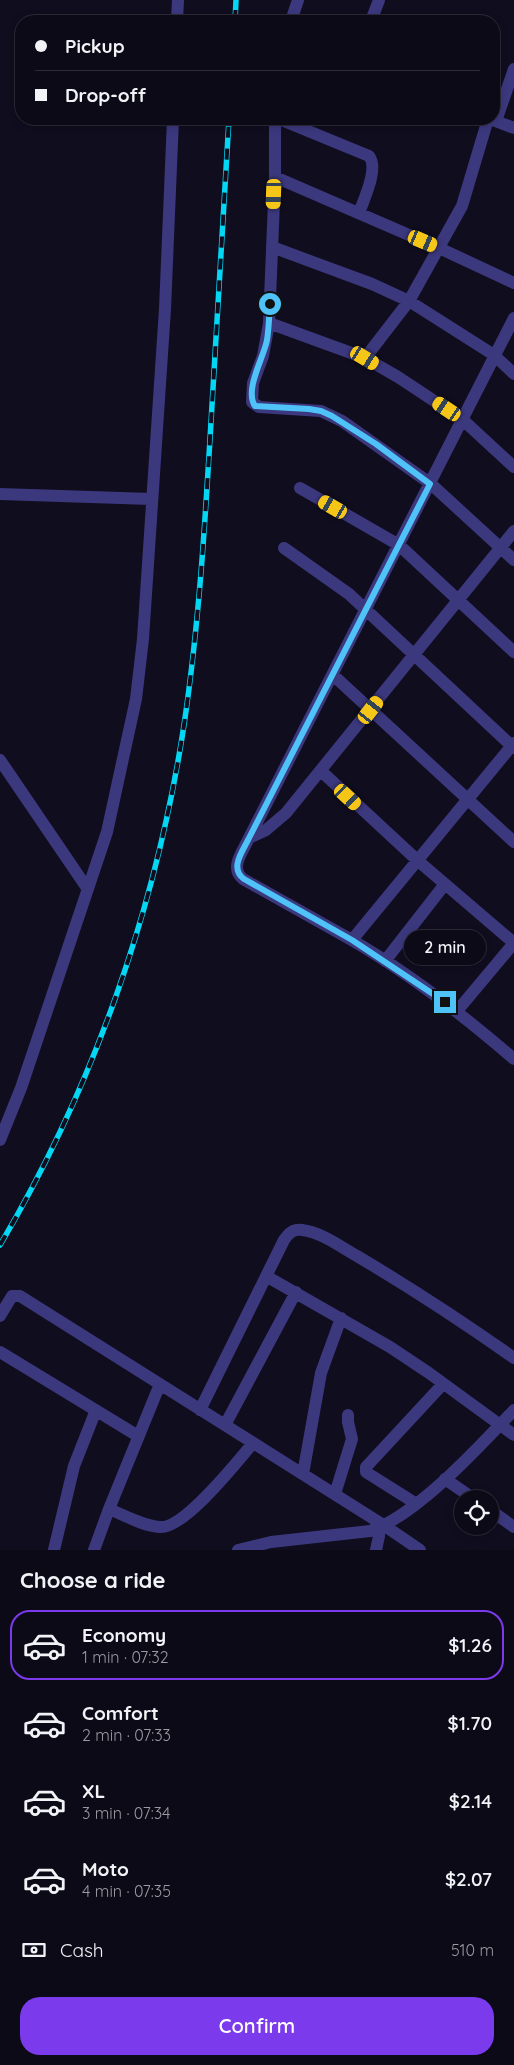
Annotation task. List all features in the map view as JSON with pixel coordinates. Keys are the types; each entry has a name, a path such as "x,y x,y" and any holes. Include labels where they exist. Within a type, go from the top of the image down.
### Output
{"street":[{"path":"177,15 178,0"},
{"path":"293,15 298,0"},
{"path":"373,15 379,0"},
{"path":"500,101 514,69"},
{"path":"500,123 514,128"},
{"path":"0,1140 21,1088 112,813 136,699 143,639 165,309 173,125"},
{"path":"275,125 275,177 269,324 263,356 253,383 252,402 255,406 309,409 321,411 332,416 369,439 430,484 514,560"},
{"path":"294,125 369,156 372,160 373,169 359,213"},
{"path":"365,358 409,301 462,206 490,125"},
{"path":"275,177 439,248 514,284"},
{"path":"272,247 372,284 409,301 494,356 514,374"},
{"path":"514,318 249,838 237,863 236,870 238,875 385,961 457,1011 514,1059"},
{"path":"269,324 365,358 463,420 514,467"},
{"path":"300,488 399,545 514,652"},
{"path":"0,494 151,499"},
{"path":"249,838 277,822 371,710 514,531"},
{"path":"284,548 332,581 366,610 513,745 352,940"},
{"path":"333,675 514,842"},
{"path":"0,760 87,888"},
{"path":"321,771 417,860 514,943 457,1011"},
{"path":"385,961 445,884"},
{"path":"200,1410 288,1233 295,1230 311,1231 375,1267 439,1307 514,1358"},
{"path":"266,1276 390,1347 514,1436"},
{"path":"225,1425 296,1292"},
{"path":"0,1316 12,1296 20,1296 335,1494 381,1527 420,1550"},
{"path":"303,1474 321,1372 341,1318"},
{"path":"0,1352 138,1436"},
{"path":"94,1550 160,1384"},
{"path":"415,1504 366,1472 366,1467 443,1384"},
{"path":"54,1550 74,1466 96,1410"},
{"path":"238,1550 256,1545 345,1535 381,1527 415,1504 445,1479 514,1410"},
{"path":"335,1494 352,1439 348,1415"},
{"path":"109,1509 150,1525 165,1527 200,1503 220,1483 253,1443"},
{"path":"445,1479 461,1490"},
{"path":"499,1516 514,1527"},
{"path":"376,1550 381,1527"}],"railway":[{"path":"235,15 236,0"},
{"path":"0,1245 34,1185 64,1122 92,1059 117,994 157,861 172,793 184,725 201,574 229,125"}],"route":[{"path":"270,304 267,341 253,383 252,402 255,406 321,411 342,421 430,484 249,838 237,863 236,870 238,875 244,879 352,940 445,1002"}]}
